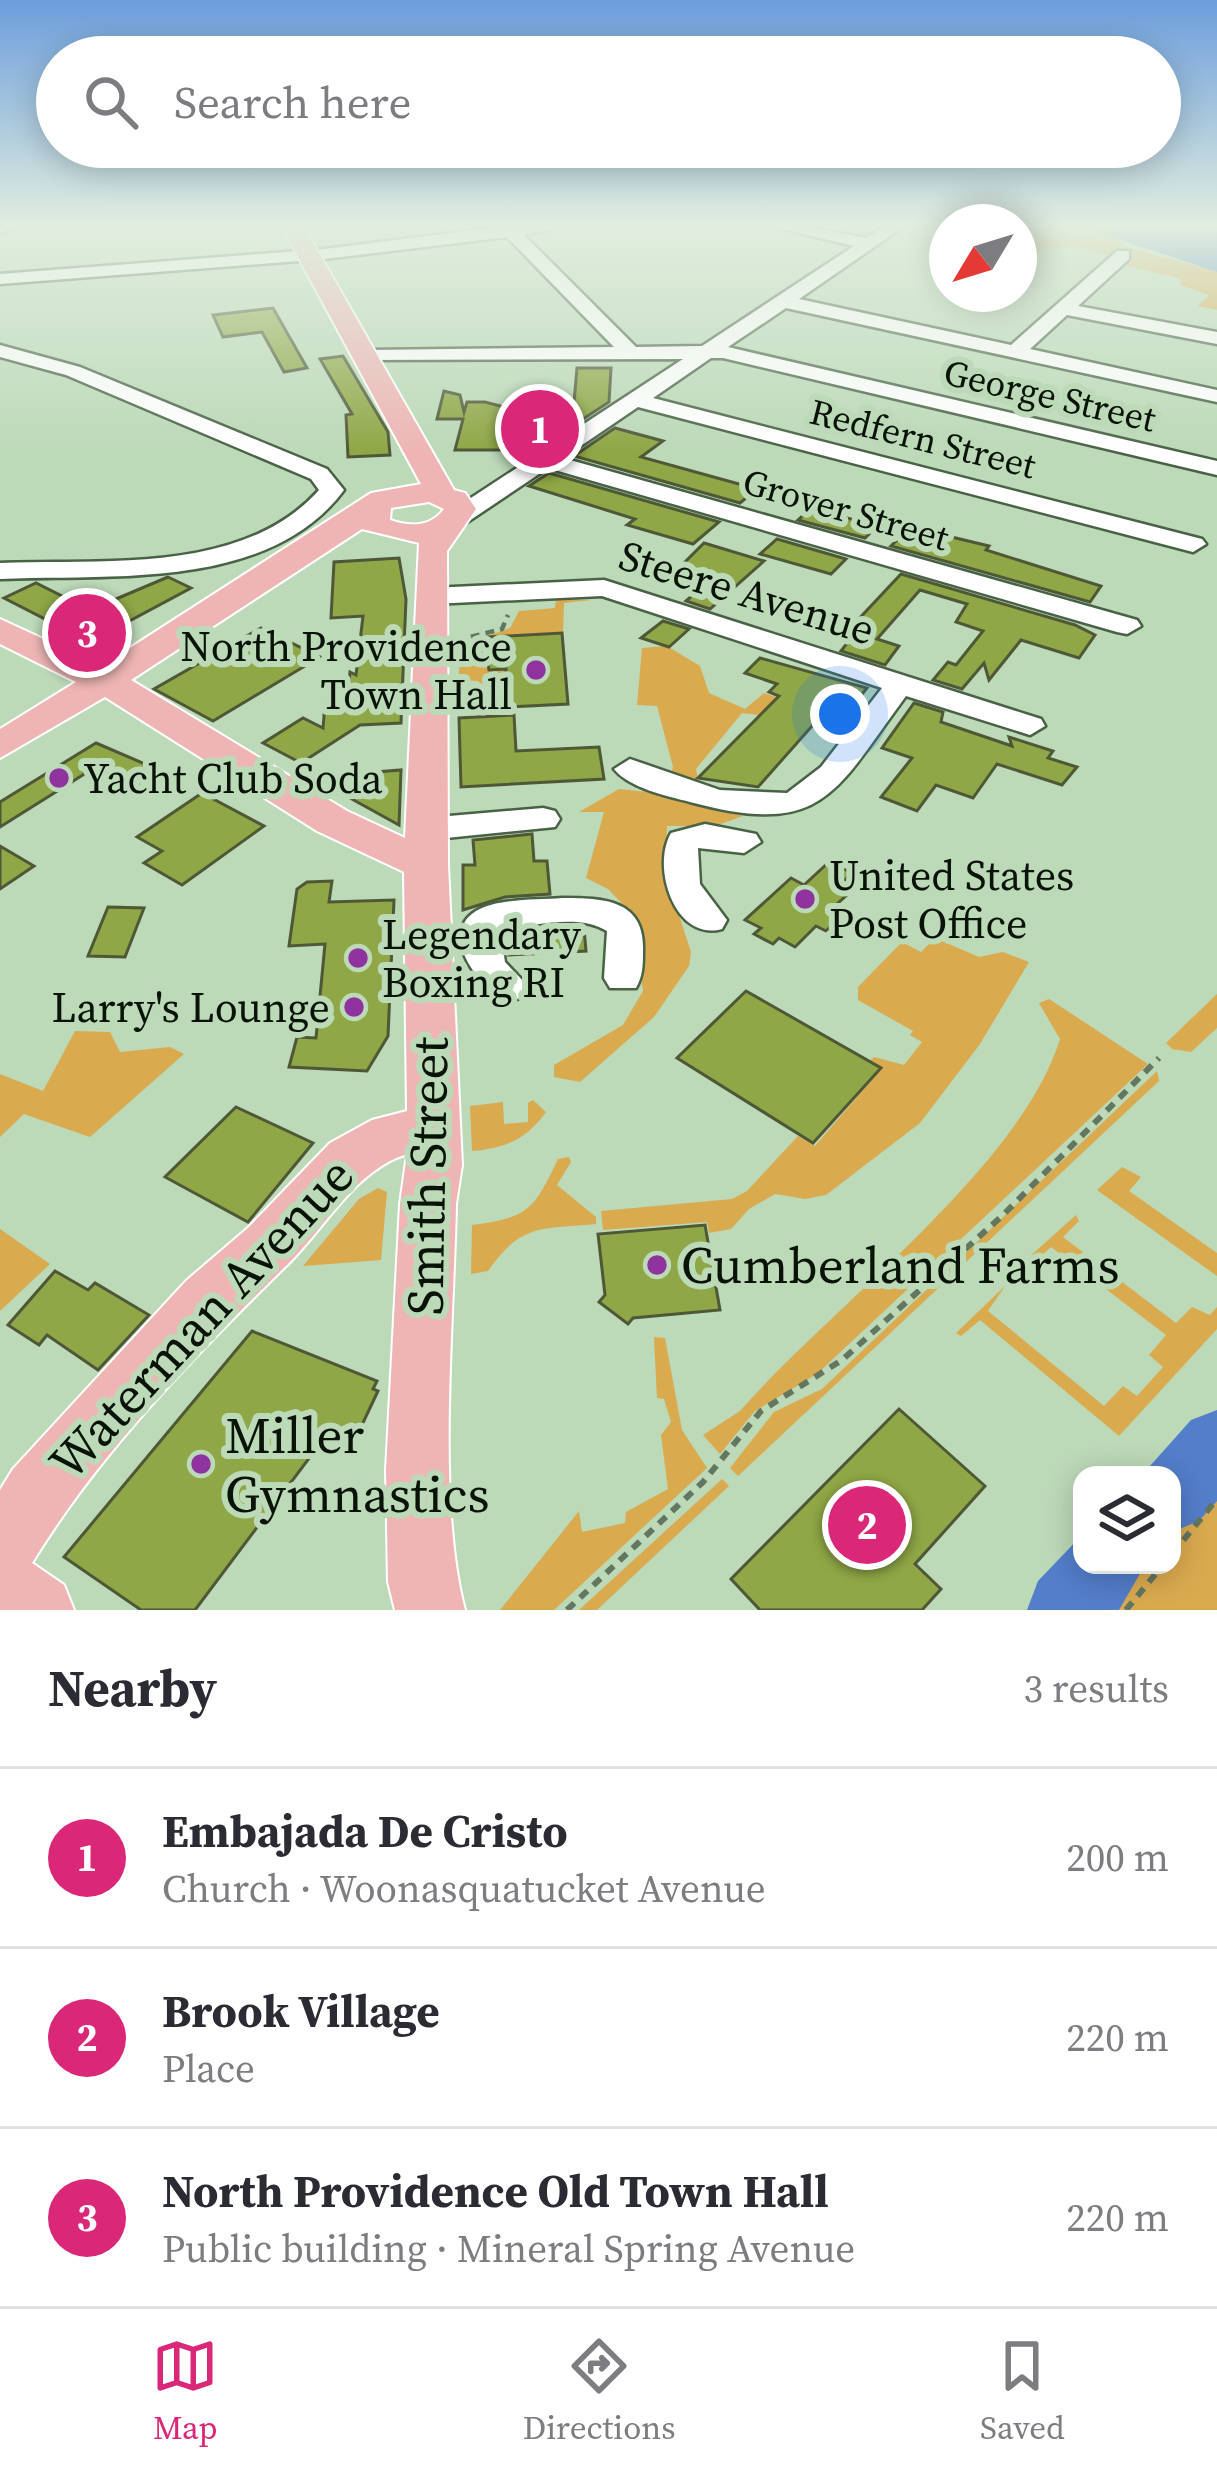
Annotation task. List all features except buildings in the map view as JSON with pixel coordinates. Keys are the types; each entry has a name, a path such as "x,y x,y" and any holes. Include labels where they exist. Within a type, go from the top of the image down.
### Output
{"main road":[{"path":"334,302 368,356 447,509 419,534 384,530 371,520 381,503"},
{"path":"0,746 381,503 414,475 415,446"},
{"name":"Smith Street","path":"423,1601 423,1293 434,1129 426,847 431,551 447,509"},
{"path":"0,630 100,680 332,821 426,847"},
{"path":"40,724 110,711 172,724"},
{"name":"Waterman Avenue","path":"0,1552 37,1493 207,1300 268,1245 349,1159 391,1136 434,1129"},
{"path":"0,1583 39,1610"}],"street":[{"path":"580,302 630,352"},
{"path":"447,509 511,482 780,302"},
{"path":"787,302 1217,396"},
{"path":"1015,352 1068,302"},
{"path":"1061,308 1217,338"},
{"path":"0,351 73,371 332,483 325,502 258,549 213,557 0,572"},
{"name":"George Street","path":"368,356 708,351 1217,468"},
{"name":"Redfern Street","path":"636,400 1193,544"},
{"name":"Grover Street","path":"545,460 1127,626"},
{"name":"Steere Avenue","path":"432,596 604,589 1030,726"},
{"path":"630,769 659,783 760,808 810,796 900,683"},
{"path":"426,847 543,819"},
{"path":"709,920 680,888 676,862 683,841 705,835 744,842"},
{"path":"510,988 493,978 482,956 482,926 491,918 616,916 626,926 623,979"}],"path":[{"path":"453,658 469,656 476,634 507,625 506,609"},
{"path":"567,1610 704,1482 761,1411 842,1360 1002,1216 1139,1084 1159,1058"},
{"path":"1181,1543 1217,1499"},
{"path":"1126,1610 1156,1574"}],"shaded area":[{"path":"1217,302 1217,310 1198,306"},
{"path":"556,599 591,600 564,603 563,632 473,641 510,628 519,611 555,608"},
{"path":"667,646 700,666 709,693 745,709 764,693 835,717 834,722 845,726 838,737 797,720 742,713 696,769 700,790 743,816 715,826 667,826 666,875 691,952 689,966 654,1017 580,1082 554,1077 554,1065 623,1025 643,991 632,914 608,889 586,878 604,812 579,812 619,789 666,794 673,767 657,706 637,705 642,648"},
{"path":"460,663 505,671 507,707 458,709 459,695 475,695 483,686 478,681 458,680"},
{"path":"935,938 979,957 1003,952 1029,962 980,1044 920,1123 826,1195 805,1199 775,1194 749,1209 731,1229 709,1233 707,1222 603,1230 601,1211 732,1199 747,1191 798,1136 815,1146 882,1068 870,1061 874,1057 904,1065 922,1042 910,1035 913,1031 858,1000 858,987 902,942 921,952"},
{"path":"1217,994 1217,1028 1191,1052 1172,1049 1166,1043"},
{"path":"1049,999 1148,1064 817,1374 755,1411 720,1454 703,1435 740,1411 920,1234 1006,1136 1039,1087 1060,1039 1039,1003"},
{"path":"75,1031 110,1032 120,1052 170,1047 184,1054 90,1137 24,1114 0,1137 0,1074 43,1091"},
{"path":"1157,1071 1159,1081 738,1476 730,1468 774,1412 822,1389"},
{"path":"533,1100 546,1112 531,1129 505,1145 472,1151 470,1106 503,1102 504,1124 528,1122 528,1103"},
{"path":"569,1157 571,1162 557,1185 596,1217 596,1224 534,1231 511,1244 488,1271 471,1274 472,1225 506,1219 527,1208 558,1159"},
{"path":"1122,1167 1141,1177 1129,1191 1217,1253 1217,1276 1097,1190"},
{"path":"378,1188 387,1192 381,1260 303,1266 359,1199"},
{"path":"1076,1215 1079,1221 1063,1237 1176,1323 1192,1307 1210,1315 1217,1307 1217,1329 1119,1436 980,1320 961,1336 956,1333 1005,1286 988,1311 1104,1406 1123,1386 1137,1396 1163,1367 1149,1355 1166,1335 1051,1247 1033,1264 1027,1259"},
{"path":"0,1229 50,1264 0,1311"},
{"path":"654,1337 665,1338 682,1430 707,1468 554,1610 500,1610 579,1511 582,1532 625,1523 626,1512 668,1489 661,1435 671,1422 664,1399 657,1398"},
{"path":"1217,1458 1217,1610 1067,1610 1101,1574 1181,1574 1181,1494"},
{"path":"722,1479 729,1486 597,1610 579,1610"}],"waterway":[{"path":"1181,1484 1217,1446"},
{"path":"1067,1610 1097,1574"}],"place":[{"name":"Embajada De Cristo","path":"540,429"},
{"name":"North Providence Old Town Hall","path":"87,633"},
{"name":"North Providence Town Hall","path":"536,670"},
{"name":"Yacht Club Soda","path":"59,778"},
{"name":"United States Post Office","path":"805,899"},
{"name":"Legendary Boxing RI","path":"358,958"},
{"name":"Larry's Lounge","path":"354,1007"},
{"name":"Cumberland Farms","path":"657,1265"},
{"name":"Miller Gymnastics","path":"201,1464"},
{"name":"Brook Village","path":"867,1525"}]}
